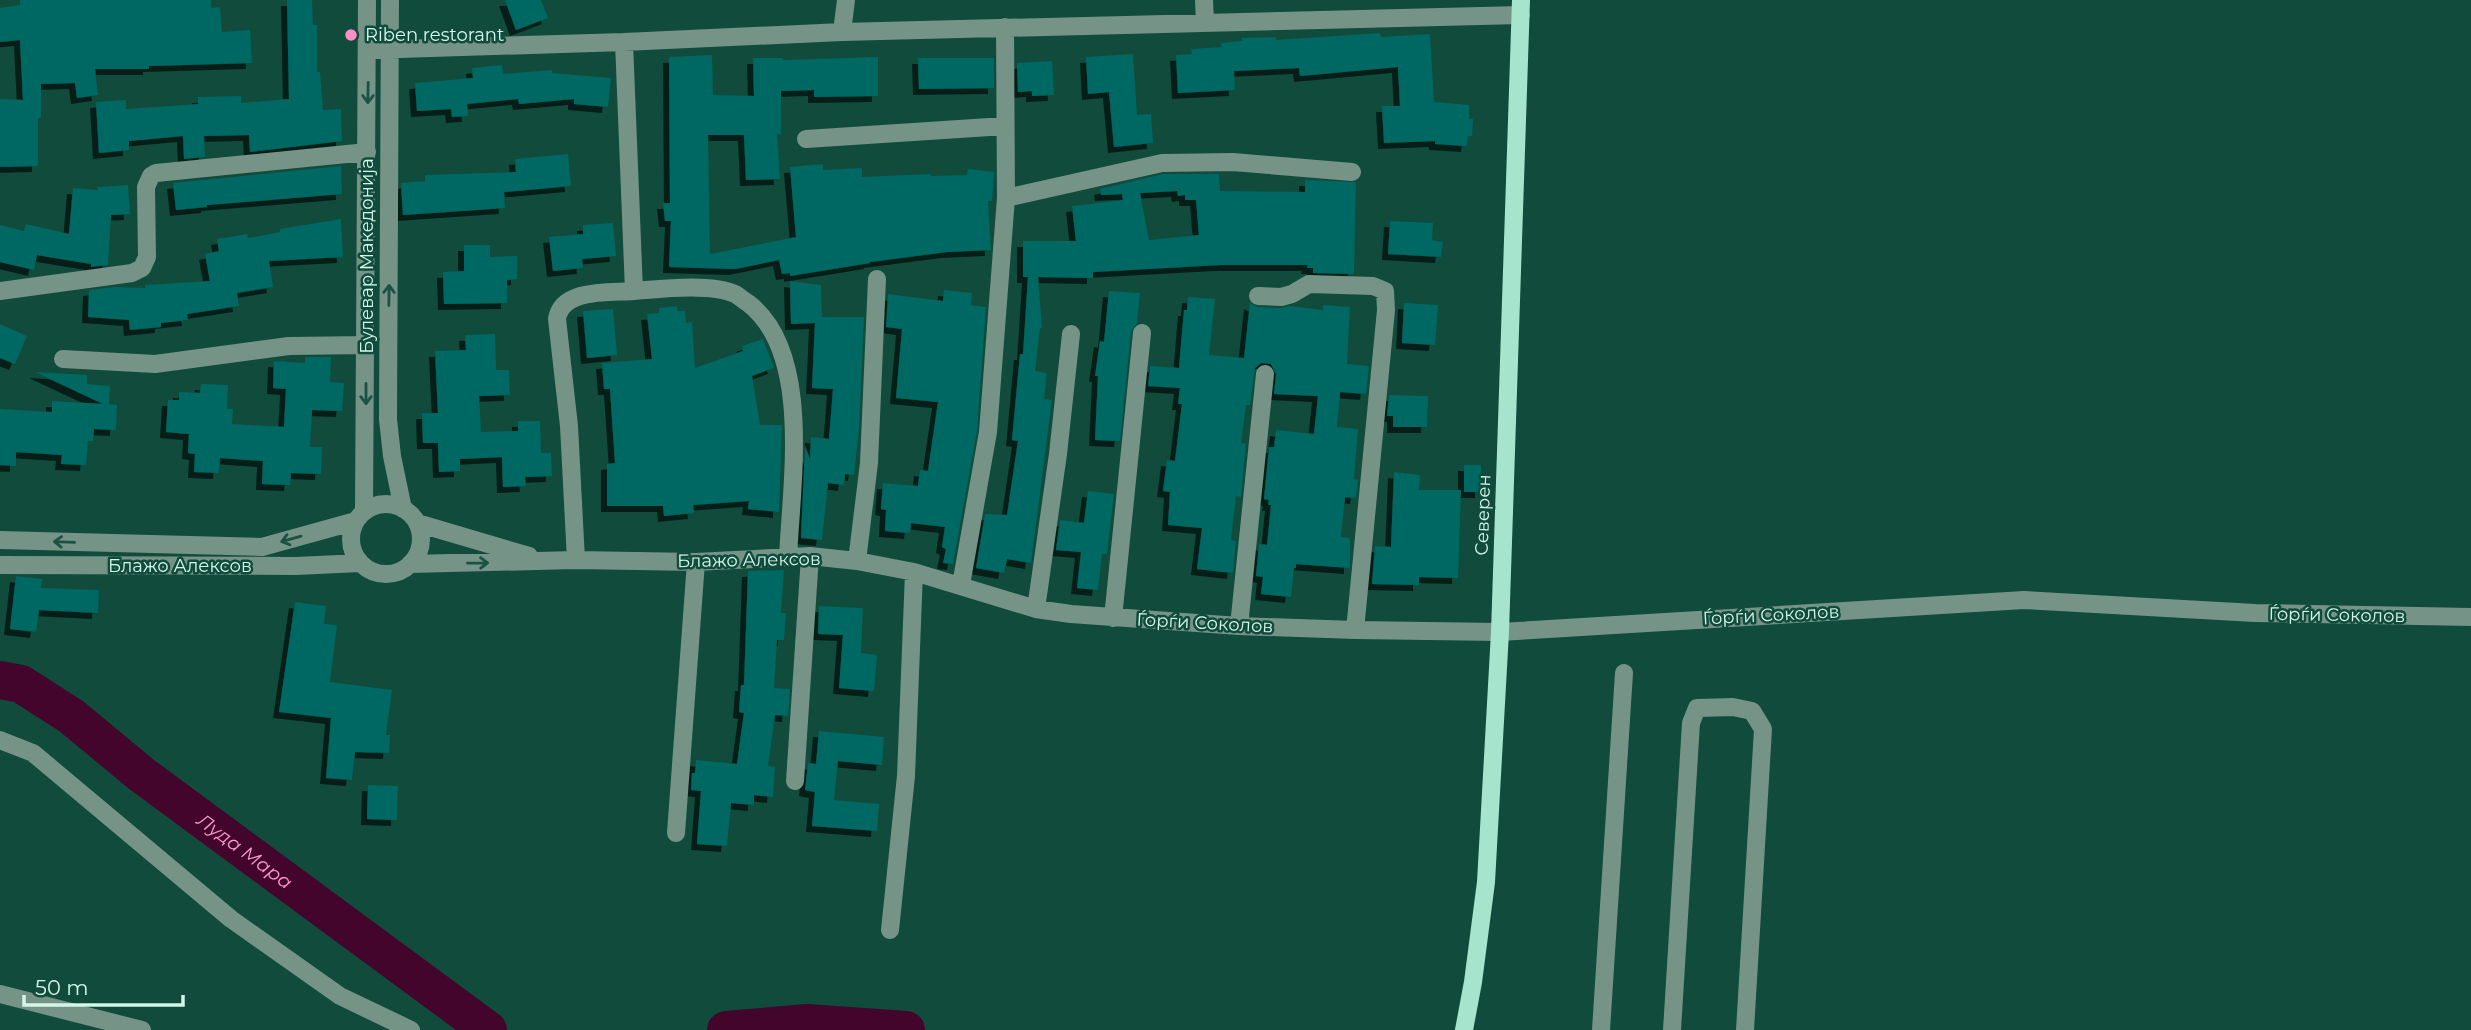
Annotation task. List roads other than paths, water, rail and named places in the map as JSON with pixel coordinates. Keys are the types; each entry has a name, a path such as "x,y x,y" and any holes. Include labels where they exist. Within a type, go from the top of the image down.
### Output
{"main road":[{"name":"Северен","path":"1464,1030 1486,881 1500,632 1521,7"}],"street":[{"name":"Булевар Македонија","path":"360,517 366,345 367,0"},
{"name":"Булевар Македонија","path":"390,0 388,419 392,456 403,509"},
{"path":"842,32 846,0"},
{"path":"1204,0 1205,22"},
{"path":"368,50 842,32 1205,22 1521,7"},
{"path":"961,585 988,432 1006,198 1005,27"},
{"path":"624,42 634,291"},
{"path":"806,139 1005,126"},
{"path":"0,291 132,273 142,268 147,257 146,187 156,173 367,152"},
{"path":"1006,198 1161,163 1233,162 1352,172"},
{"path":"857,561 869,463 877,279"},
{"path":"1258,296 1281,297 1310,284 1373,286 1385,291 1386,310 1355,630"},
{"path":"576,559 569,426 558,328 559,310 568,301 580,296 682,288 735,294 764,316 782,349 791,384 793,445 788,558"},
{"path":"1113,618 1142,333"},
{"path":"1036,610 1058,454 1071,334"},
{"path":"63,359 155,364 289,346 366,345"},
{"path":"1239,626 1265,374"},
{"path":"383,505 403,509 417,523 420,544 417,555 401,571 390,574 369,570 360,563 351,542 360,517 383,505"},
{"name":"Блажо Алексов","path":"0,540 262,547 360,517"},
{"name":"Блажо Алексов","path":"417,523 546,561"},
{"path":"795,781 810,556"},
{"name":"Блажо Алексов","path":"410,564 576,559 696,562 810,556 857,561 914,572 1036,610 1071,614"},
{"path":"676,833 696,562"},
{"name":"Блажо Алексов","path":"0,565 296,566 360,563"},
{"path":"890,930 906,776 914,572"},
{"name":"Ѓорѓи Соколов","path":"1071,614 1239,626 1500,632 2024,600 2255,613 2471,617"},
{"path":"1601,1030 1624,673"},
{"path":"1672,1030 1691,723 1697,708 1732,707 1752,711 1763,729 1745,1030"},
{"path":"0,740 33,752 232,919 340,996 411,1030"},
{"path":"0,994 142,1030"}],"waterway":[{"name":"Луда Мара","path":"0,680 21,684 71,716 141,774 488,1030"},
{"name":"Луда Мара","path":"726,1030 807,1023 906,1030"}],"place":[{"name":"Riben restorant","path":"351,35"}]}
